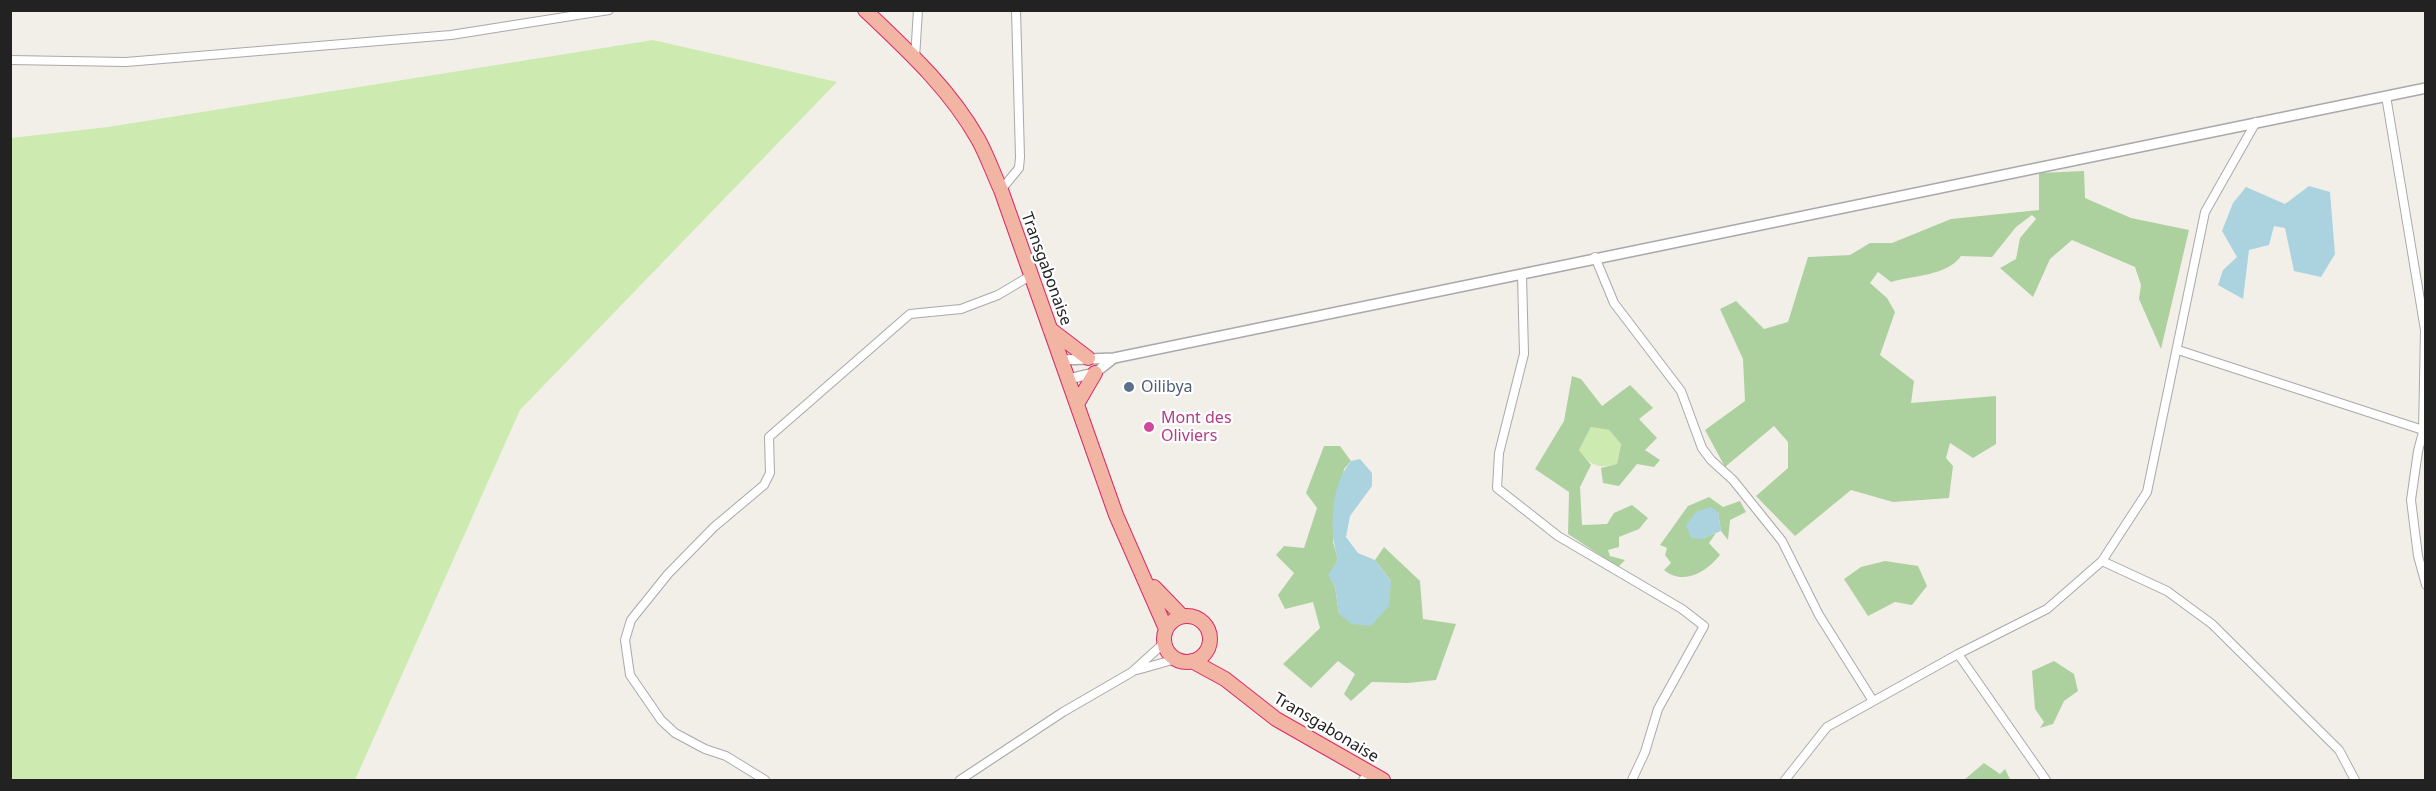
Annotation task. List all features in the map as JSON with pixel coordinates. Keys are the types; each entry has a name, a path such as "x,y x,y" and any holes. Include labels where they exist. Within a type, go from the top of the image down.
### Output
{"highway":[{"name":"Transgabonaise","path":"865,10 949,94 979,140 1001,190 1116,515 1142,572 1165,636"},
{"path":"1050,329 1088,358"},
{"path":"1077,404 1095,373"},
{"name":"Transgabonaise","path":"1142,572 1166,602 1182,616"},
{"path":"1182,616 1192,616 1208,629 1210,639 1207,649 1192,661 1176,658 1165,636 1175,619 1182,616"},
{"name":"Transgabonaise","path":"1207,649 1225,679"},
{"name":"Transgabonaise","path":"1192,661 1225,679 1276,719 1365,777 1383,780"}],"street":[{"path":"10,60 138,62 451,35 609,10"},
{"path":"915,58 918,10"},
{"path":"1001,190 1019,168 1020,157 1016,10"},
{"path":"1062,360 1114,358 1522,275 1595,257 2426,88"},
{"path":"2386,96 2425,330 2424,431 2411,500 2418,556 2426,585"},
{"path":"1785,780 1827,727 1958,654 2047,609 2102,561 2147,492 2205,212 2256,122"},
{"path":"1595,257 1614,303 1681,391 1702,448 1711,460 1733,480 1782,541 1819,615 1873,701"},
{"path":"1522,275 1524,354 1499,453 1497,488 1558,536 1682,609 1704,626 1658,709 1632,780"},
{"path":"765,780 726,756 705,749 675,733 661,720 630,675 625,640 631,620 668,574 714,527 764,485 770,473 769,437 910,314 961,309 998,295 1030,276"},
{"path":"2178,350 2424,431"},
{"path":"1068,379 1095,373 1114,358"},
{"path":"2102,561 2167,591 2212,624 2340,750 2355,780"},
{"path":"1132,672 1165,636"},
{"path":"1958,654 2046,780"},
{"path":"960,780 1063,712 1132,672 1176,658"}],"green space":[{"path":"653,40 837,82 520,410 355,780 11,780 11,138 108,127"},
{"path":"2084,171 2085,198 2131,218 2189,230 2161,349 2139,299 2141,285 2135,267 2072,240 2050,259 2033,297 2000,268 2016,259 2020,238 2036,219 2032,215 2016,227 1992,257 1961,256 1955,263 1939,271 1891,282 1878,272 1870,283 1887,298 1895,312 1880,355 1914,381 1911,403 1996,396 1996,444 1973,458 1950,443 1946,458 1953,466 1949,498 1893,502 1851,490 1795,536 1756,496 1788,468 1788,442 1774,426 1725,467 1705,430 1745,401 1743,359 1720,309 1736,301 1764,329 1788,322 1808,257 1850,255 1870,243 1892,243 1951,219 2039,210 2039,173"},
{"path":"1572,376 1581,379 1602,406 1630,385 1653,408 1639,419 1657,438 1645,450 1660,460 1654,467 1637,464 1619,486 1603,483 1601,468 1617,464 1621,444 1609,430 1591,427 1579,450 1591,465 1580,487 1582,525 1607,524 1614,513 1632,505 1648,518 1639,529 1619,537 1619,547 1608,550 1610,556 1625,560 1618,567 1568,534 1569,492 1535,469 1564,421"},
{"path":"1591,427 1609,430 1621,444 1617,464 1595,465 1587,460 1579,450"},
{"path":"1324,446 1340,446 1351,461 1344,469 1333,542 1338,560 1329,575 1335,587 1339,614 1391,581 1375,560 1384,547 1420,581 1423,619 1456,624 1436,680 1408,683 1372,682 1351,701 1344,694 1355,674 1338,661 1311,688 1283,664 1320,628 1313,602 1285,609 1278,595 1294,573 1276,555 1284,546 1304,548 1317,508 1306,493"},
{"path":"1709,497 1723,507 1740,501 1746,512 1730,520 1728,540 1721,531 1718,512 1701,539 1716,533 1709,543 1720,555 1708,567 1694,575 1679,577 1672,575 1664,570 1671,563 1665,555 1667,548 1660,545 1688,506"},
{"path":"1885,561 1918,566 1927,586 1912,605 1895,602 1868,616 1844,579 1861,567"},
{"path":"2054,661 2074,674 2078,691 2064,701 2053,724 2040,728 2044,722 2035,709 2032,671"},
{"path":"1984,763 2000,774 2005,769 2010,779 1964,780"}],"water":[{"path":"2309,186 2330,192 2335,254 2321,277 2294,271 2285,228 2274,226 2269,245 2249,250 2243,299 2218,285 2223,270 2237,257 2222,231 2233,203 2246,187 2285,204"},
{"path":"1360,459 1372,473 1372,486 1350,516 1346,537 1358,553 1375,560 1391,581 1389,606 1371,626 1352,624 1339,614 1335,587 1328,575 1338,560 1333,535 1335,495 1344,471 1351,461"},
{"path":"1711,507 1718,512 1721,531 1701,539 1691,538 1686,525 1696,512"}],"place":[{"name":"Oilibya","path":"1129,387"},
{"name":"Mont des Oliviers","path":"1149,427"}]}
